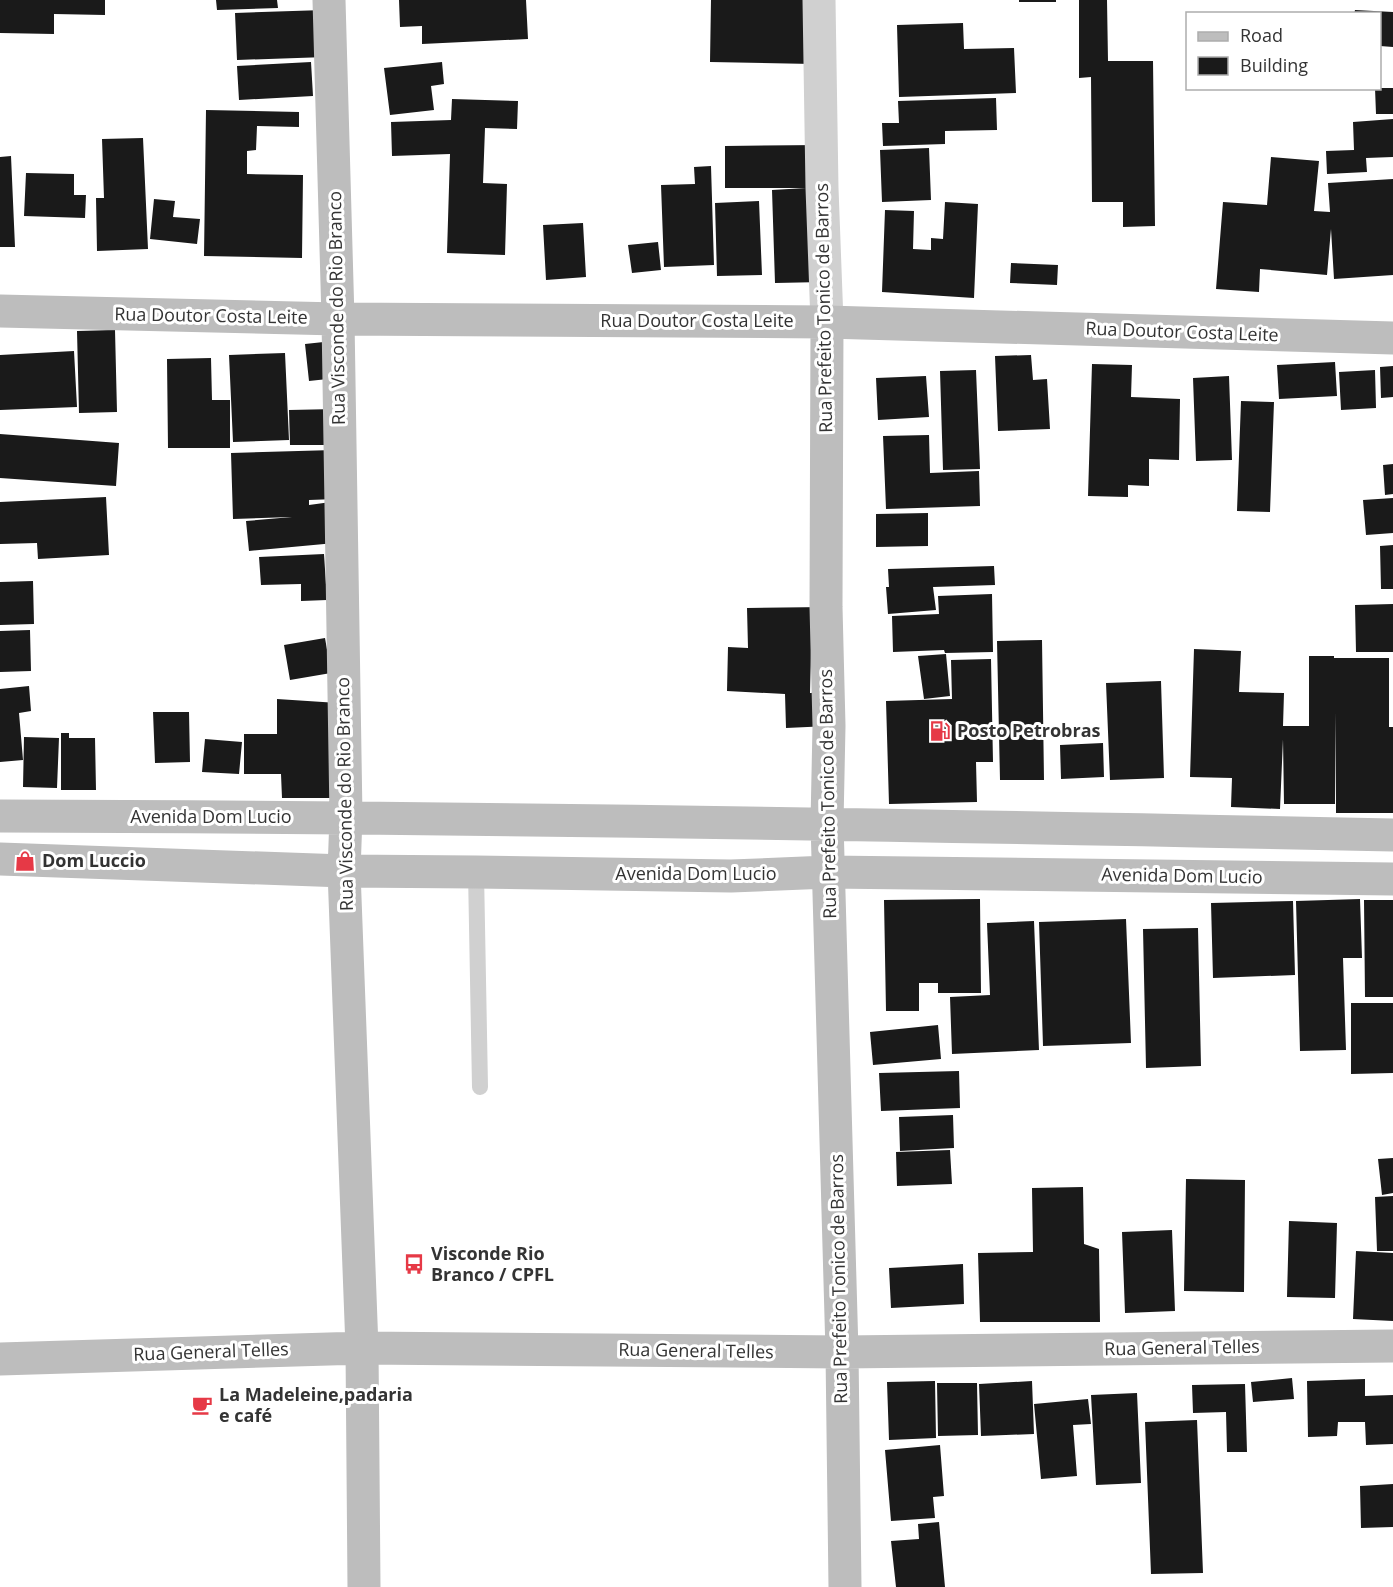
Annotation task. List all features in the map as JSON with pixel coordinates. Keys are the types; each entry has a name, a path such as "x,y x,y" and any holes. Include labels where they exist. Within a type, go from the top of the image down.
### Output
{"street":[{"name":"Rua Visconde do Rio Branco","path":"328,0 338,319 346,816 344,870 362,1348 364,1587"},
{"name":"Rua Prefeito Tonico de Barros","path":"819,0 827,322 826,607 829,726 827,823 842,1352 845,1587"},
{"name":"Rua Doutor Costa Leite","path":"0,311 338,319 827,322 1393,338"},
{"name":"Avenida Dom Lucio","path":"0,816 346,816 1393,835"},
{"name":"Avenida Dom Lucio","path":"0,859 344,870 731,876 828,872 1393,879"},
{"name":"Rua General Telles","path":"0,1359 362,1348 842,1352 1393,1346"}],"lane":[{"path":"476,872 480,1087"}],"building":[{"path":"0,0 105,0 105,15 54,14 54,34 0,33"},
{"path":"216,0 277,0 278,8 217,10"},
{"path":"399,0 526,0 528,39 422,44 422,26 400,27"},
{"path":"711,0 814,0 813,64 710,62"},
{"path":"1019,0 1056,0 1056,2 1019,2"},
{"path":"1079,0 1107,0 1108,61 1153,61 1155,226 1123,227 1123,202 1092,202 1091,77 1079,78"},
{"path":"324,10 326,57 237,60 235,13"},
{"path":"1355,10 1393,12 1393,47 1381,46 1381,12 1354,12"},
{"path":"963,23 964,49 1014,48 1016,93 899,97 897,25"},
{"path":"311,62 313,96 239,100 237,66"},
{"path":"442,62 444,84 431,86 434,110 390,115 384,68"},
{"path":"1393,88 1393,114 1376,114 1375,90"},
{"path":"996,98 997,130 945,131 945,144 883,146 882,123 899,123 898,101"},
{"path":"452,99 518,101 517,129 485,128 483,183 507,184 505,255 447,253 450,154 392,156 391,122 451,120"},
{"path":"206,110 299,112 299,127 257,126 256,150 247,151 247,174 303,175 302,258 204,256"},
{"path":"1393,119 1393,157 1366,158 1367,172 1327,174 1326,151 1354,150 1353,122"},
{"path":"143,138 148,249 97,251 96,198 104,198 102,139"},
{"path":"822,145 823,282 775,283 772,190 806,188 725,188 725,146"},
{"path":"929,148 931,200 882,202 880,150"},
{"path":"11,156 15,247 0,247 0,157"},
{"path":"1271,157 1319,161 1314,211 1330,212 1328,183 1393,179 1393,275 1334,279 1331,229 1327,275 1260,269 1259,292 1216,289 1223,202 1267,205"},
{"path":"711,166 714,265 664,267 661,185 695,184 694,167"},
{"path":"26,173 74,174 74,195 86,195 85,218 24,216"},
{"path":"154,199 175,201 173,217 200,219 197,244 150,239"},
{"path":"759,201 762,275 717,276 715,203"},
{"path":"945,202 978,204 974,298 882,292 885,210 914,211 913,249 931,250 931,238 943,239"},
{"path":"583,223 586,277 546,280 543,225"},
{"path":"658,242 661,270 632,273 628,245"},
{"path":"1011,263 1058,265 1057,285 1010,283"},
{"path":"115,330 117,412 79,413 77,331"},
{"path":"333,341 337,378 309,381 305,344"},
{"path":"74,351 77,407 0,410 0,355"},
{"path":"285,353 289,440 233,442 229,355"},
{"path":"1031,355 1033,380 1047,379 1050,429 998,431 995,356"},
{"path":"211,358 212,400 230,400 230,448 168,448 167,359"},
{"path":"1335,362 1337,396 1279,399 1277,365"},
{"path":"1092,364 1132,365 1131,397 1180,399 1179,460 1149,459 1149,486 1128,485 1128,497 1088,496"},
{"path":"1393,366 1393,397 1381,398 1380,367"},
{"path":"976,370 980,469 943,470 940,371"},
{"path":"1375,370 1376,408 1341,410 1339,372"},
{"path":"926,376 929,417 878,420 876,378"},
{"path":"1229,376 1232,460 1196,461 1193,378"},
{"path":"1241,401 1274,402 1270,512 1237,511"},
{"path":"336,409 336,445 290,445 289,410"},
{"path":"0,434 119,443 116,486 0,478"},
{"path":"929,435 930,473 979,471 980,506 886,509 883,436"},
{"path":"334,450 336,499 309,500 309,505 331,502 335,543 249,551 246,521 292,517 233,519 231,453"},
{"path":"1393,464 1393,494 1385,495 1383,465"},
{"path":"106,497 109,555 38,559 37,543 0,544 0,502"},
{"path":"1393,498 1393,533 1366,535 1363,500"},
{"path":"928,513 928,546 876,547 876,514"},
{"path":"1393,545 1393,589 1381,589 1380,546"},
{"path":"324,554 327,600 301,601 301,584 261,585 259,557"},
{"path":"994,566 995,585 933,587 936,610 888,614 886,587 889,587 888,569"},
{"path":"33,581 34,624 0,625 0,582"},
{"path":"992,594 993,652 945,653 944,650 893,652 892,616 939,614 938,596"},
{"path":"1393,604 1393,652 1356,652 1355,605"},
{"path":"826,607 811,650 810,693 828,692 829,726 786,728 785,694 727,691 728,647 748,648 747,608"},
{"path":"30,630 31,671 0,672 0,631"},
{"path":"325,638 331,673 290,680 284,645"},
{"path":"1042,640 1044,780 1000,780 997,641"},
{"path":"1194,649 1241,651 1239,692 1284,693 1283,726 1309,726 1309,656 1389,658 1389,727 1393,727 1393,813 1336,813 1336,712 1335,804 1284,804 1283,739 1280,809 1231,807 1232,778 1190,777"},
{"path":"946,654 950,696 924,699 918,656"},
{"name":"Posto Petrobras","path":"991,659 993,762 976,762 977,802 889,804 886,701 952,699 951,660"},
{"path":"1161,681 1164,778 1110,780 1106,683"},
{"path":"29,686 31,711 19,713 23,760 0,762 0,689"},
{"path":"277,699 338,703 340,798 282,798 281,774 244,774 244,734 277,734"},
{"path":"153,712 189,712 190,762 155,763"},
{"path":"61,733 69,733 69,738 95,738 96,790 61,790"},
{"path":"24,737 59,738 57,788 23,787"},
{"path":"205,739 242,742 239,774 202,772"},
{"path":"1103,743 1104,777 1061,779 1060,745"},
{"path":"980,899 981,993 938,993 938,983 919,983 919,1011 886,1011 884,900"},
{"path":"1360,899 1362,958 1343,958 1346,1050 1300,1051 1296,901"},
{"path":"1364,900 1393,900 1393,997 1365,997"},
{"path":"1293,901 1295,975 1213,978 1211,903"},
{"path":"1126,919 1131,1043 1043,1046 1039,922"},
{"path":"1034,921 1039,1050 952,1054 950,997 990,995 987,923"},
{"path":"1198,928 1201,1066 1146,1068 1143,929"},
{"path":"1351,1003 1393,1003 1393,1073 1351,1074"},
{"path":"938,1025 941,1059 873,1065 870,1032"},
{"path":"959,1071 960,1108 881,1111 879,1073"},
{"path":"953,1115 954,1148 900,1151 899,1117"},
{"path":"950,1150 952,1184 897,1186 896,1152"},
{"path":"1393,1158 1393,1193 1382,1195 1378,1159"},
{"path":"1186,1179 1245,1180 1244,1292 1184,1291"},
{"path":"1083,1187 1084,1244 1099,1249 1100,1322 980,1322 978,1253 1033,1252 1032,1188"},
{"path":"1393,1196 1393,1251 1377,1251 1375,1197"},
{"path":"1289,1221 1337,1223 1335,1298 1287,1297"},
{"path":"1172,1230 1175,1311 1125,1313 1122,1232"},
{"path":"1356,1251 1393,1253 1393,1321 1353,1319"},
{"path":"963,1264 964,1304 891,1308 889,1268"},
{"path":"1292,1378 1294,1399 1253,1402 1251,1382"},
{"path":"1365,1379 1365,1396 1393,1395 1393,1444 1366,1445 1365,1422 1338,1422 1337,1436 1308,1437 1307,1381"},
{"path":"935,1381 936,1438 889,1440 887,1382"},
{"path":"1032,1381 1034,1434 981,1436 979,1384"},
{"path":"937,1383 977,1383 978,1435 938,1436"},
{"path":"1245,1384 1247,1452 1227,1452 1226,1412 1193,1413 1192,1385"},
{"path":"1137,1393 1141,1483 1096,1485 1091,1395"},
{"path":"1088,1399 1091,1424 1073,1425 1077,1476 1041,1479 1034,1404"},
{"path":"1197,1420 1203,1573 1151,1574 1145,1422"},
{"path":"940,1445 944,1496 933,1497 935,1518 891,1521 885,1450"},
{"path":"1393,1484 1393,1527 1361,1528 1360,1486"},
{"path":"939,1522 945,1587 896,1587 891,1541 919,1539 918,1524"}],"place":[{"name":"Posto Petrobras","path":"940,731"},
{"name":"Dom Luccio","path":"25,861"},
{"name":"Visconde Rio Branco / CPFL","path":"414,1264"},
{"name":"La Madeleine,padaria e café","path":"202,1405"}]}
